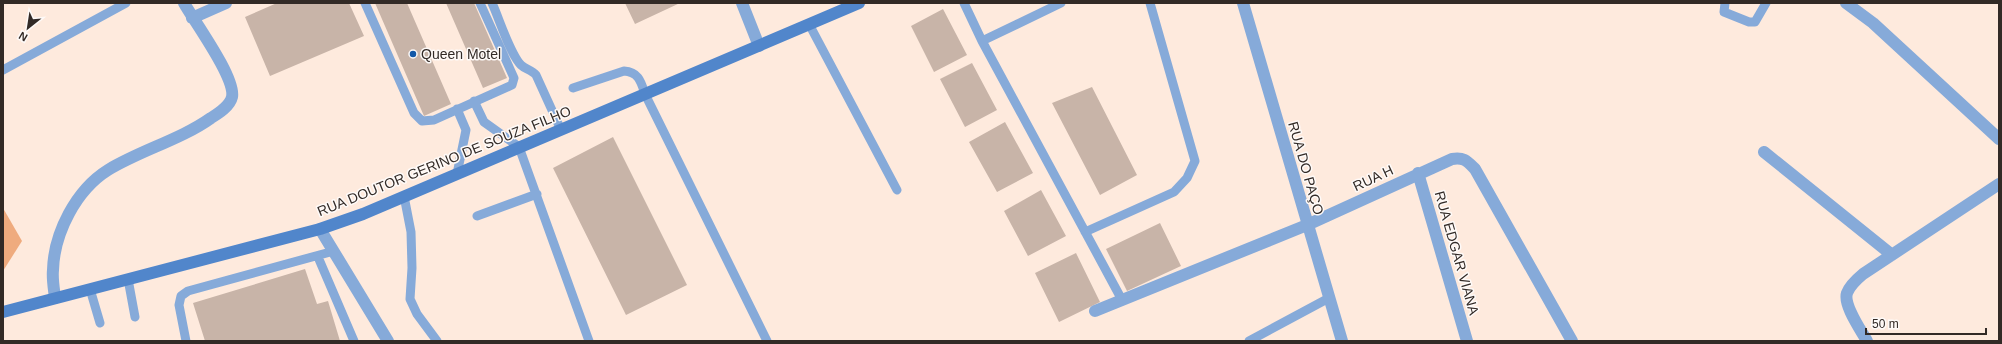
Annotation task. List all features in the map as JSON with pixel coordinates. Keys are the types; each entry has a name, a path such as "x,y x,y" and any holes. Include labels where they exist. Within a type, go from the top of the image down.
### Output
{"main road":[{"name":"RUA DOUTOR GERINO DE SOUZA FILHO","path":"3,312 320,229 363,214 860,3"}],"street":[{"path":"55,298 53,270 62,228 73,208 88,187 108,170 203,124 222,111 232,97 231,86 222,64 184,3"},
{"path":"192,18 226,3"},
{"path":"742,3 759,46"},
{"name":"RUA DO PAÇO","path":"1243,3 1342,341"},
{"path":"1846,3 1873,23 1999,140"},
{"path":"1764,152 1892,255"},
{"name":"RUA H","path":"1095,311 1307,225 1418,173 1452,159 1461,158 1466,160 1475,169 1572,341"},
{"name":"RUA EDGAR VIANA","path":"1418,173 1467,341"},
{"path":"1867,341 1846,302 1847,292 1853,284 1863,274 1999,184"},
{"path":"320,229 388,341"}],"lane":[{"path":"3,70 126,3"},
{"path":"365,3 414,113 422,121 434,120 512,85 514,78 480,3"},
{"path":"492,3 514,55 521,66 531,70 536,75 561,130"},
{"path":"964,3 982,41 1122,300"},
{"path":"982,41 1061,3"},
{"path":"1085,232 1174,192 1187,178 1195,161 1150,3"},
{"path":"1725,3 1724,12 1749,22 1755,22 1759,18 1766,3"},
{"path":"809,24 897,190"},
{"path":"573,88 624,71 632,72 639,78 645,94 767,341"},
{"path":"474,101 484,122 519,148 589,341"},
{"path":"457,109 466,130 457,174"},
{"path":"477,216 536,194"},
{"path":"404,196 411,232 412,268 410,299 417,314 437,341"},
{"path":"186,341 179,305 181,296 188,291 318,257 334,251"},
{"path":"318,257 354,341"},
{"path":"128,279 135,317"},
{"path":"90,289 100,323"},
{"path":"1249,341 1329,298"}],"shaded area":[{"path":"3,208 22,241 3,271"}],"building":[{"path":"277,3 349,3 364,36 270,76 245,17"},
{"name":"Queen Motel","path":"375,3 407,3 451,104 424,116"},
{"name":"Queen Motel","path":"446,3 474,3 507,78 483,88"},
{"path":"625,3 680,3 635,24"},
{"path":"943,9 967,55 934,72 911,26"},
{"path":"972,63 997,110 965,127 940,79"},
{"path":"1092,87 1137,175 1100,195 1052,103"},
{"path":"1005,122 1033,173 997,192 969,142"},
{"path":"613,137 687,285 626,315 553,168"},
{"path":"1041,190 1066,236 1028,256 1004,211"},
{"path":"1160,223 1181,266 1127,291 1106,249"},
{"path":"1076,253 1100,302 1059,322 1035,273"},
{"path":"305,269 317,304 328,301 340,341 205,341 193,303"}],"place":[{"name":"Queen Motel","path":"413,54"}]}
